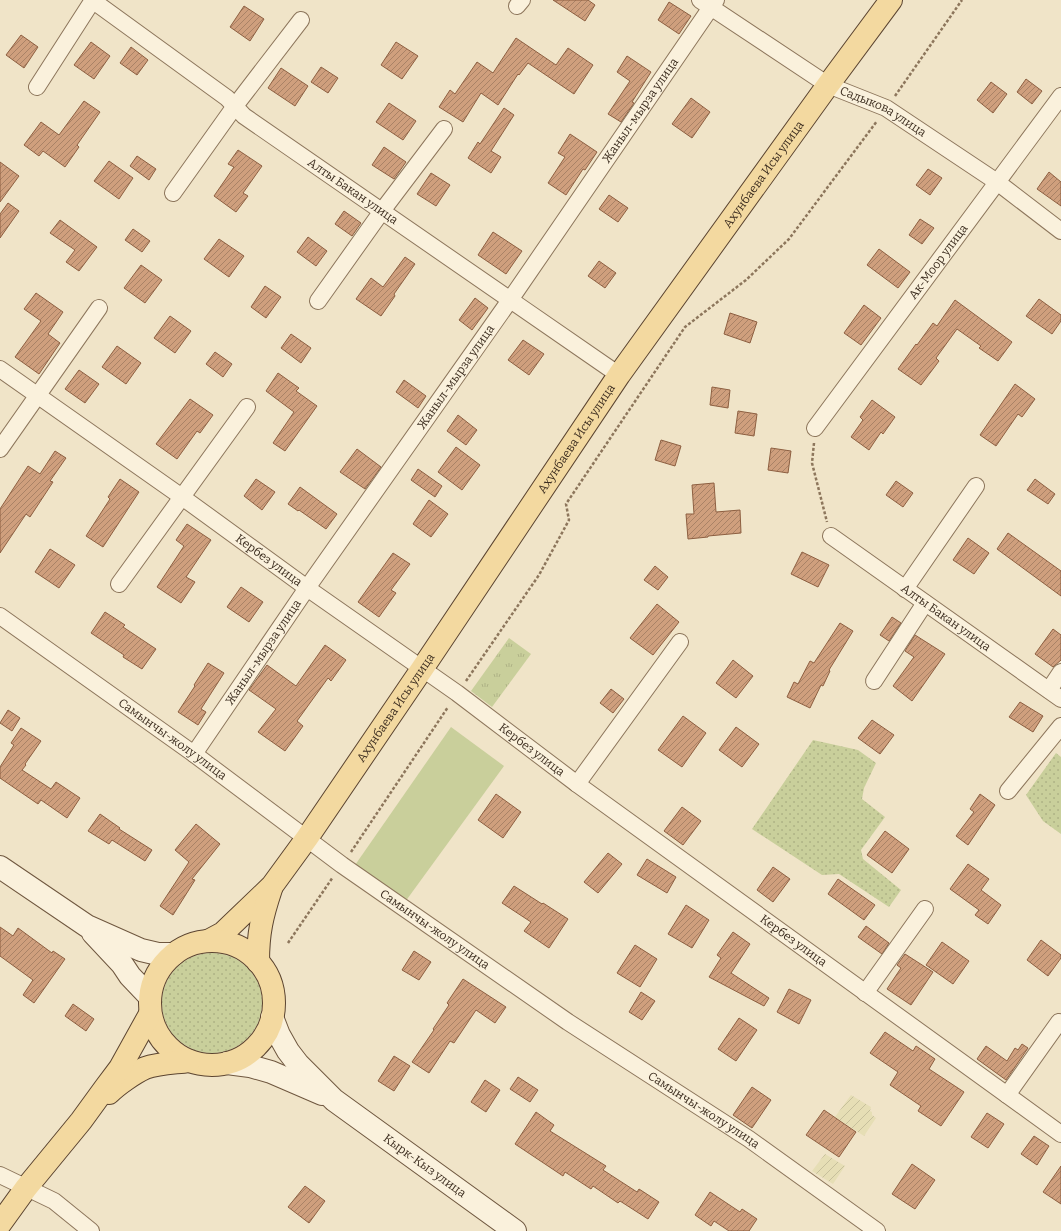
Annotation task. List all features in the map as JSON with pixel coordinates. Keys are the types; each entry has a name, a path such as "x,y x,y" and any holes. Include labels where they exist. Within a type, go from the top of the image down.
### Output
{"main road":[{"name":"Ахунбаева Исы улица","path":"208,941 222,933 272,886 307,838 619,375 891,0"},
{"name":"Ахунбаева Исы улица","path":"258,962 260,928 264,909 272,886"},
{"path":"208,941 226,943 251,955 264,970 272,988 273,997 272,1017 265,1035 253,1050 236,1060 227,1063 208,1065 189,1061 180,1057 165,1044 155,1030 150,1006 151,989 157,974 168,960 174,954 190,945 208,941"},
{"path":"0,1224 26,1188 81,1121 120,1068 150,1006"},
{"path":"81,1121 112,1090 144,1069 158,1065 189,1061"}],"street":[{"path":"37,88 92,0"},
{"name":"Алты Бакан улица","path":"92,0 227,98 244,116 619,375"},
{"name":"Садыкова улица","path":"709,2 828,85 886,108 997,182 1061,231"},
{"name":"Жаныл-мырза улица","path":"194,754 307,588 510,300 709,2"},
{"path":"173,193 235,106 301,20"},
{"name":"Ак-Моор улица","path":"815,428 1061,96"},
{"path":"318,301 382,211 444,129"},
{"path":"0,449 99,308"},
{"name":"Кербез улица","path":"0,369 182,497 307,588 458,693 577,784 1061,1134"},
{"path":"119,584 247,407"},
{"path":"905,589 976,486"},
{"name":"Алты Бакан улица","path":"831,536 1055,695"},
{"path":"874,681 925,603"},
{"name":"Самынчы-жолу улица","path":"0,616 194,754 342,865 568,1022 748,1139 877,1231"},
{"path":"577,784 680,642"},
{"path":"1055,695 1061,672"},
{"path":"1008,792 1061,726"},
{"path":"0,867 87,926 142,950 158,954 174,954"},
{"path":"865,993 925,908"},
{"path":"87,926 122,964 150,1006"},
{"name":"Кырк-Кыз улица","path":"272,1017 279,1035 288,1051 298,1064 334,1100 515,1231"},
{"path":"1007,1095 1059,1022"},
{"name":"Кырк-Кыз улица","path":"227,1063 250,1066 271,1072 334,1100"},
{"path":"0,1175 54,1201 91,1231"}],"path":[{"path":"288,943 539,575 569,520 566,504 685,327 746,280 789,239 886,108 962,0"},
{"path":"815,428 812,463 831,536"}],"shaded area":[{"path":"851,1095 871,1107 870,1111 876,1118 864,1136 835,1117"},
{"path":"825,1154 845,1166 833,1184 812,1171"}],"green space":[{"path":"509,638 531,654 492,707 471,691"},
{"path":"451,727 504,766 405,902 353,868"},
{"path":"813,740 858,750 876,763 864,788 862,799 885,817 861,850 863,859 901,890 889,907 839,874 822,875 752,829"},
{"path":"1056,753 1061,757 1061,834 1043,821 1026,795"},
{"path":"212,953 222,954 240,961 254,975 261,993 261,1013 254,1031 240,1045 222,1052 212,1053 202,1052 184,1045 170,1031 163,1013 162,1003 163,993 170,975 184,961 202,954"}],"building":[{"path":"553,0 588,0 595,5 585,21"},
{"path":"669,2 691,16 679,34 658,20"},
{"path":"244,6 264,19 250,41 230,27"},
{"path":"21,35 38,47 24,68 6,55"},
{"path":"516,38 556,65 568,48 593,65 574,94 528,63 519,75 518,74 498,105 481,93 463,122 439,107 450,90 455,94 477,62 493,73"},
{"path":"91,42 110,56 94,79 74,65"},
{"path":"396,42 418,56 402,79 381,65"},
{"path":"131,47 148,60 137,75 120,63"},
{"path":"627,56 651,72 632,102 634,103 621,122 608,114 630,81 617,72"},
{"path":"321,67 338,78 328,93 311,82"},
{"path":"281,68 308,86 295,106 268,88"},
{"path":"1026,79 1042,91 1032,104 1017,92"},
{"path":"991,82 1007,94 993,113 977,100"},
{"path":"691,98 710,112 692,138 672,124"},
{"path":"84,101 100,112 77,145 79,147 65,167 43,151 39,156 24,145 41,122 59,135"},
{"path":"389,103 416,121 403,140 376,122"},
{"path":"504,108 514,115 491,151 501,157 491,173 468,158 478,142 480,144"},
{"path":"570,134 597,152 585,170 583,169 566,195 548,183 565,157 558,153"},
{"path":"384,147 406,162 394,179 372,165"},
{"path":"238,150 262,166 243,193 248,196 236,212 214,196 234,167 228,164"},
{"path":"137,156 156,169 149,180 130,166"},
{"path":"109,161 133,178 119,199 94,181"},
{"path":"0,162 19,176 0,202"},
{"path":"928,169 942,178 930,195 916,185"},
{"path":"1049,172 1061,182 1061,206 1037,189"},
{"path":"431,173 450,185 436,206 417,194"},
{"path":"609,195 628,208 618,222 599,209"},
{"path":"8,203 19,211 0,238 0,214"},
{"path":"344,211 361,223 352,236 335,224"},
{"path":"920,219 934,228 922,244 909,235"},
{"path":"60,220 97,247 79,271 66,262 75,250 50,233"},
{"path":"133,229 150,241 142,252 125,240"},
{"path":"493,232 522,251 506,274 478,255"},
{"path":"308,237 327,251 316,266 297,252"},
{"path":"219,239 244,256 229,277 204,259"},
{"path":"879,249 910,272 898,288 867,265"},
{"path":"405,257 415,264 381,316 356,299 371,278 383,287"},
{"path":"599,261 616,273 605,288 588,276"},
{"path":"141,265 162,280 145,303 124,288"},
{"path":"265,286 281,297 266,318 251,307"},
{"path":"36,293 63,312 48,334 60,343 39,374 15,357 41,321 24,309"},
{"path":"475,298 488,308 472,330 459,320"},
{"path":"1039,299 1061,315 1061,321 1052,334 1026,316"},
{"path":"955,300 1012,342 998,361 979,348 981,346 957,329 936,358 939,361 921,385 898,369 933,323 937,326"},
{"path":"864,305 881,318 861,345 844,333"},
{"path":"730,313 757,322 750,343 724,334"},
{"path":"170,316 191,331 175,353 154,338"},
{"path":"291,334 311,348 301,363 281,348"},
{"path":"523,340 544,354 529,375 508,360"},
{"path":"117,346 141,363 126,384 102,367"},
{"path":"215,352 232,364 223,377 206,364"},
{"path":"79,370 99,384 85,403 65,389"},
{"path":"278,373 299,388 296,391 317,406 285,451 273,443 294,412 266,391"},
{"path":"404,380 426,396 418,408 396,392"},
{"path":"1015,384 1035,399 1022,417 1018,414 996,446 980,435"},
{"path":"712,387 730,390 728,408 710,405"},
{"path":"190,399 213,415 200,433 197,431 177,459 156,444"},
{"path":"872,400 895,417 883,434 881,432 869,450 851,437 863,420 860,417"},
{"path":"738,411 757,414 754,436 735,433"},
{"path":"458,415 477,430 466,445 447,431"},
{"path":"661,440 681,446 675,466 655,460"},
{"path":"456,447 480,465 462,490 438,472"},
{"path":"771,448 791,451 788,473 768,470"},
{"path":"357,449 381,467 365,489 340,472"},
{"path":"55,451 66,458 50,481 53,482 30,517 26,514 0,553 0,509 28,466 40,474"},
{"path":"418,469 442,486 435,497 411,480"},
{"path":"120,479 139,492 103,547 86,536 110,499 108,497"},
{"path":"256,479 275,492 262,510 244,496"},
{"path":"1035,479 1055,494 1048,504 1027,490"},
{"path":"896,481 913,493 903,507 886,495"},
{"path":"714,483 716,512 740,510 741,533 688,539 686,514 694,514 692,485"},
{"path":"300,487 337,514 326,529 288,504"},
{"path":"429,500 448,514 431,537 413,524"},
{"path":"187,524 211,540 186,577 195,582 181,603 157,587 184,546 176,540"},
{"path":"1008,533 1061,571 1061,596 997,549"},
{"path":"968,538 989,553 974,574 953,560"},
{"path":"50,549 75,565 59,588 35,572"},
{"path":"802,552 829,565 818,587 791,574"},
{"path":"393,553 410,564 391,590 396,593 379,617 358,602"},
{"path":"655,566 668,577 658,590 644,580"},
{"path":"241,587 263,602 249,622 227,607"},
{"path":"657,604 679,622 653,655 630,638"},
{"path":"105,612 125,625 123,627 156,649 142,669 91,633"},
{"path":"892,617 901,623 889,641 880,635"},
{"path":"840,623 853,631 829,670 830,671 823,686 821,685 810,708 787,697 794,682 798,684 810,661 814,663"},
{"path":"1053,629 1061,635 1061,660 1053,667 1035,654"},
{"path":"915,635 945,654 912,701 893,686 914,657 905,651"},
{"path":"325,645 346,660 331,681 328,678 297,721 303,726 285,751 258,732 276,709 249,690 267,665 296,686"},
{"path":"733,660 753,676 736,698 716,683"},
{"path":"208,663 224,673 201,709 206,712 198,725 178,712"},
{"path":"611,689 624,699 613,713 600,703"},
{"path":"1020,702 1043,716 1033,732 1009,717"},
{"path":"8,710 20,718 12,731 0,723"},
{"path":"683,716 706,733 682,767 658,750"},
{"path":"872,720 894,735 880,754 858,738"},
{"path":"736,727 759,744 742,767 719,750"},
{"path":"21,728 41,741 22,770 51,789 56,782 80,798 67,818 41,800 38,804 0,778 0,767 14,745 11,743"},
{"path":"496,794 521,812 503,838 478,820"},
{"path":"980,794 995,805 968,845 956,836 974,812 970,809"},
{"path":"682,807 701,821 683,845 664,831"},
{"path":"100,814 120,828 119,829 152,850 145,861 112,840 109,844 88,831"},
{"path":"196,824 220,844 192,879 195,880 173,915 160,906 189,862 175,850"},
{"path":"885,831 909,849 892,873 867,855"},
{"path":"608,853 622,864 598,893 584,882"},
{"path":"647,859 676,877 667,893 637,875"},
{"path":"968,864 989,879 981,890 1001,905 988,924 975,915 979,910 950,889"},
{"path":"773,867 790,879 773,902 757,890"},
{"path":"838,879 875,905 864,920 828,894"},
{"path":"514,886 568,919 549,948 524,931 531,922 502,903"},
{"path":"686,905 709,920 692,948 668,934"},
{"path":"866,926 889,943 882,954 858,937"},
{"path":"0,927 13,936 18,928 52,953 53,951 65,959 34,1003 23,995 33,980 0,956"},
{"path":"733,932 750,944 731,973 769,998 764,1006 709,977 721,958 717,955"},
{"path":"1041,940 1061,955 1061,958 1048,976 1027,960"},
{"path":"942,942 969,961 953,984 926,965"},
{"path":"635,945 657,959 640,987 617,973"},
{"path":"414,951 431,962 419,980 402,970"},
{"path":"905,954 933,972 911,1005 887,989 901,968 897,965"},
{"path":"463,979 506,1007 495,1023 476,1010 454,1043 450,1041 429,1073 412,1062 434,1030 433,1029 449,1005 447,1003"},
{"path":"789,989 811,1000 799,1024 777,1012"},
{"path":"641,992 655,1001 642,1020 629,1012"},
{"path":"73,1004 94,1019 86,1031 65,1016"},
{"path":"739,1018 757,1030 736,1061 718,1049"},
{"path":"885,1032 913,1051 916,1046 935,1059 929,1069 964,1092 941,1126 918,1111 921,1106 890,1085 898,1072 870,1053"},
{"path":"1022,1044 1028,1048 1006,1080 977,1059 986,1046 1007,1061 1015,1048 1018,1050"},
{"path":"394,1056 410,1066 394,1091 378,1081"},
{"path":"518,1077 538,1090 530,1102 510,1089"},
{"path":"485,1080 500,1090 486,1112 471,1102"},
{"path":"752,1087 771,1100 752,1128 733,1115"},
{"path":"824,1110 856,1132 839,1157 806,1135"},
{"path":"536,1112 554,1125 550,1131 606,1166 603,1170 637,1192 639,1189 659,1202 648,1219 620,1201 618,1203 593,1186 591,1189 565,1172 563,1176 515,1144"},
{"path":"987,1113 1004,1124 988,1148 971,1137"},
{"path":"1034,1136 1049,1146 1037,1165 1021,1154"},
{"path":"912,1164 935,1180 915,1209 892,1194"},
{"path":"1061,1166 1061,1204 1043,1192"},
{"path":"305,1186 325,1201 309,1223 288,1207"},
{"path":"710,1192 740,1212 742,1209 757,1219 749,1231 729,1231 714,1221 711,1226 695,1215"}]}
